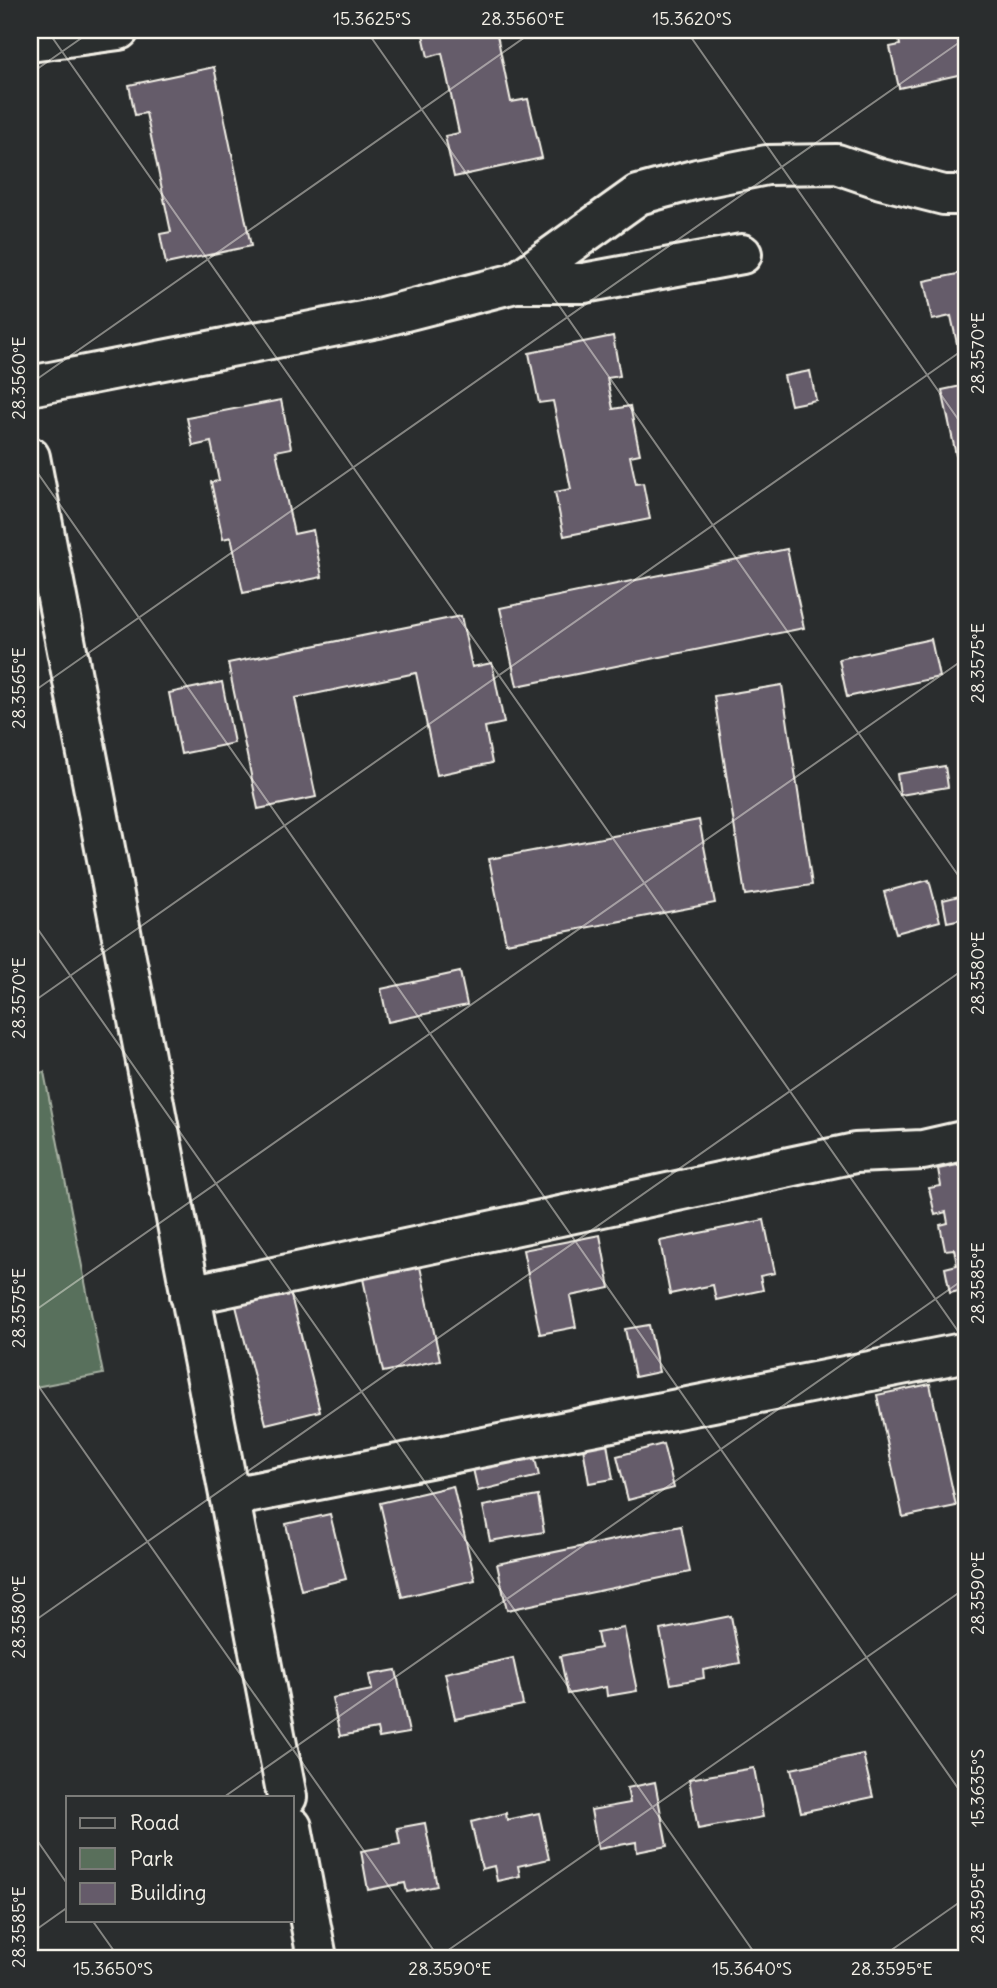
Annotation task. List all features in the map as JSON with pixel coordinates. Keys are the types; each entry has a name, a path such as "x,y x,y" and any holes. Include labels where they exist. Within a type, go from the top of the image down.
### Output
{"street":[{"path":"30,42 119,30"},
{"path":"515,283 638,195 697,179 767,165 837,164 881,179 944,195 967,195"},
{"path":"30,386 378,318 515,283 584,283 743,254"},
{"path":"30,457 287,1796"},
{"path":"190,1295 855,1153 923,1150 967,1140"},
{"path":"230,1497 967,1352"},
{"path":"294,1837 317,1958"}],"green space":[{"path":"44,1072 103,1374 30,1388 30,1075"}],"building":[{"path":"422,30 496,30 511,102 528,99 542,158 454,177 445,136 459,133 442,53 428,57"},
{"path":"897,30 950,30 951,36 967,32 967,73 899,88 890,47 900,45"},
{"path":"214,67 251,246 166,264 160,234 171,232 146,113 135,115 129,85"},
{"path":"967,272 967,452 956,455 942,390 966,385 951,316 932,320 924,281"},
{"path":"613,336 620,376 607,378 613,409 630,406 640,454 630,456 636,484 643,483 650,519 564,536 555,492 571,489 553,401 539,403 529,353"},
{"path":"810,371 816,400 791,405 784,376"},
{"path":"281,400 291,448 276,451 294,534 313,530 322,577 243,593 231,537 223,539 211,482 219,481 211,442 193,446 187,418"},
{"path":"787,549 804,628 517,686 500,608"},
{"path":"461,616 472,667 492,663 504,723 485,727 492,763 437,775 416,673 295,698 316,797 258,809 228,663"},
{"path":"931,639 939,677 847,697 839,659"},
{"path":"222,682 234,743 181,754 169,693"},
{"path":"782,685 812,885 745,895 714,696"},
{"path":"945,766 948,787 900,795 897,774"},
{"path":"699,820 715,903 506,943 489,859"},
{"path":"929,880 940,921 896,933 884,892"},
{"path":"967,894 967,918 947,922 943,900"},
{"path":"460,972 467,1005 388,1022 381,989"},
{"path":"967,1163 967,1289 950,1293 945,1268 957,1265 954,1249 945,1250 940,1225 948,1223 946,1212 935,1215 929,1188 941,1186 938,1169"},
{"path":"764,1220 775,1273 760,1276 763,1290 716,1300 713,1285 670,1294 660,1241"},
{"path":"600,1235 610,1288 570,1296 576,1327 540,1334 523,1250"},
{"path":"419,1262 440,1360 383,1372 362,1274"},
{"path":"289,1288 320,1411 266,1424 235,1302"},
{"path":"649,1325 659,1372 635,1377 625,1329"},
{"path":"930,1384 956,1506 903,1517 877,1395"},
{"path":"605,1431 613,1479 589,1483 581,1435"},
{"path":"663,1444 674,1488 628,1500 617,1456"},
{"path":"532,1446 539,1476 478,1491 471,1460"},
{"path":"453,1486 475,1580 402,1597 380,1503"},
{"path":"538,1496 544,1532 490,1541 483,1506"},
{"path":"330,1514 346,1579 301,1590 286,1524"},
{"path":"681,1526 690,1572 507,1610 497,1564"},
{"path":"731,1616 740,1663 703,1670 704,1678 671,1684 660,1630"},
{"path":"624,1628 637,1691 607,1696 606,1687 568,1694 560,1656 600,1648 597,1633"},
{"path":"513,1658 523,1705 455,1719 445,1673"},
{"path":"396,1670 409,1733 379,1738 377,1729 340,1736 332,1698 372,1690 369,1675"},
{"path":"863,1754 873,1797 801,1812 791,1769"},
{"path":"754,1768 763,1817 698,1829 689,1779"},
{"path":"655,1782 667,1846 637,1852 636,1842 598,1849 591,1810 630,1803 627,1788"},
{"path":"506,1813 507,1820 539,1813 549,1859 518,1866 520,1876 497,1881 494,1866 482,1869 471,1822"},
{"path":"425,1823 437,1886 407,1892 405,1883 368,1890 361,1851 400,1844 397,1828"}]}
